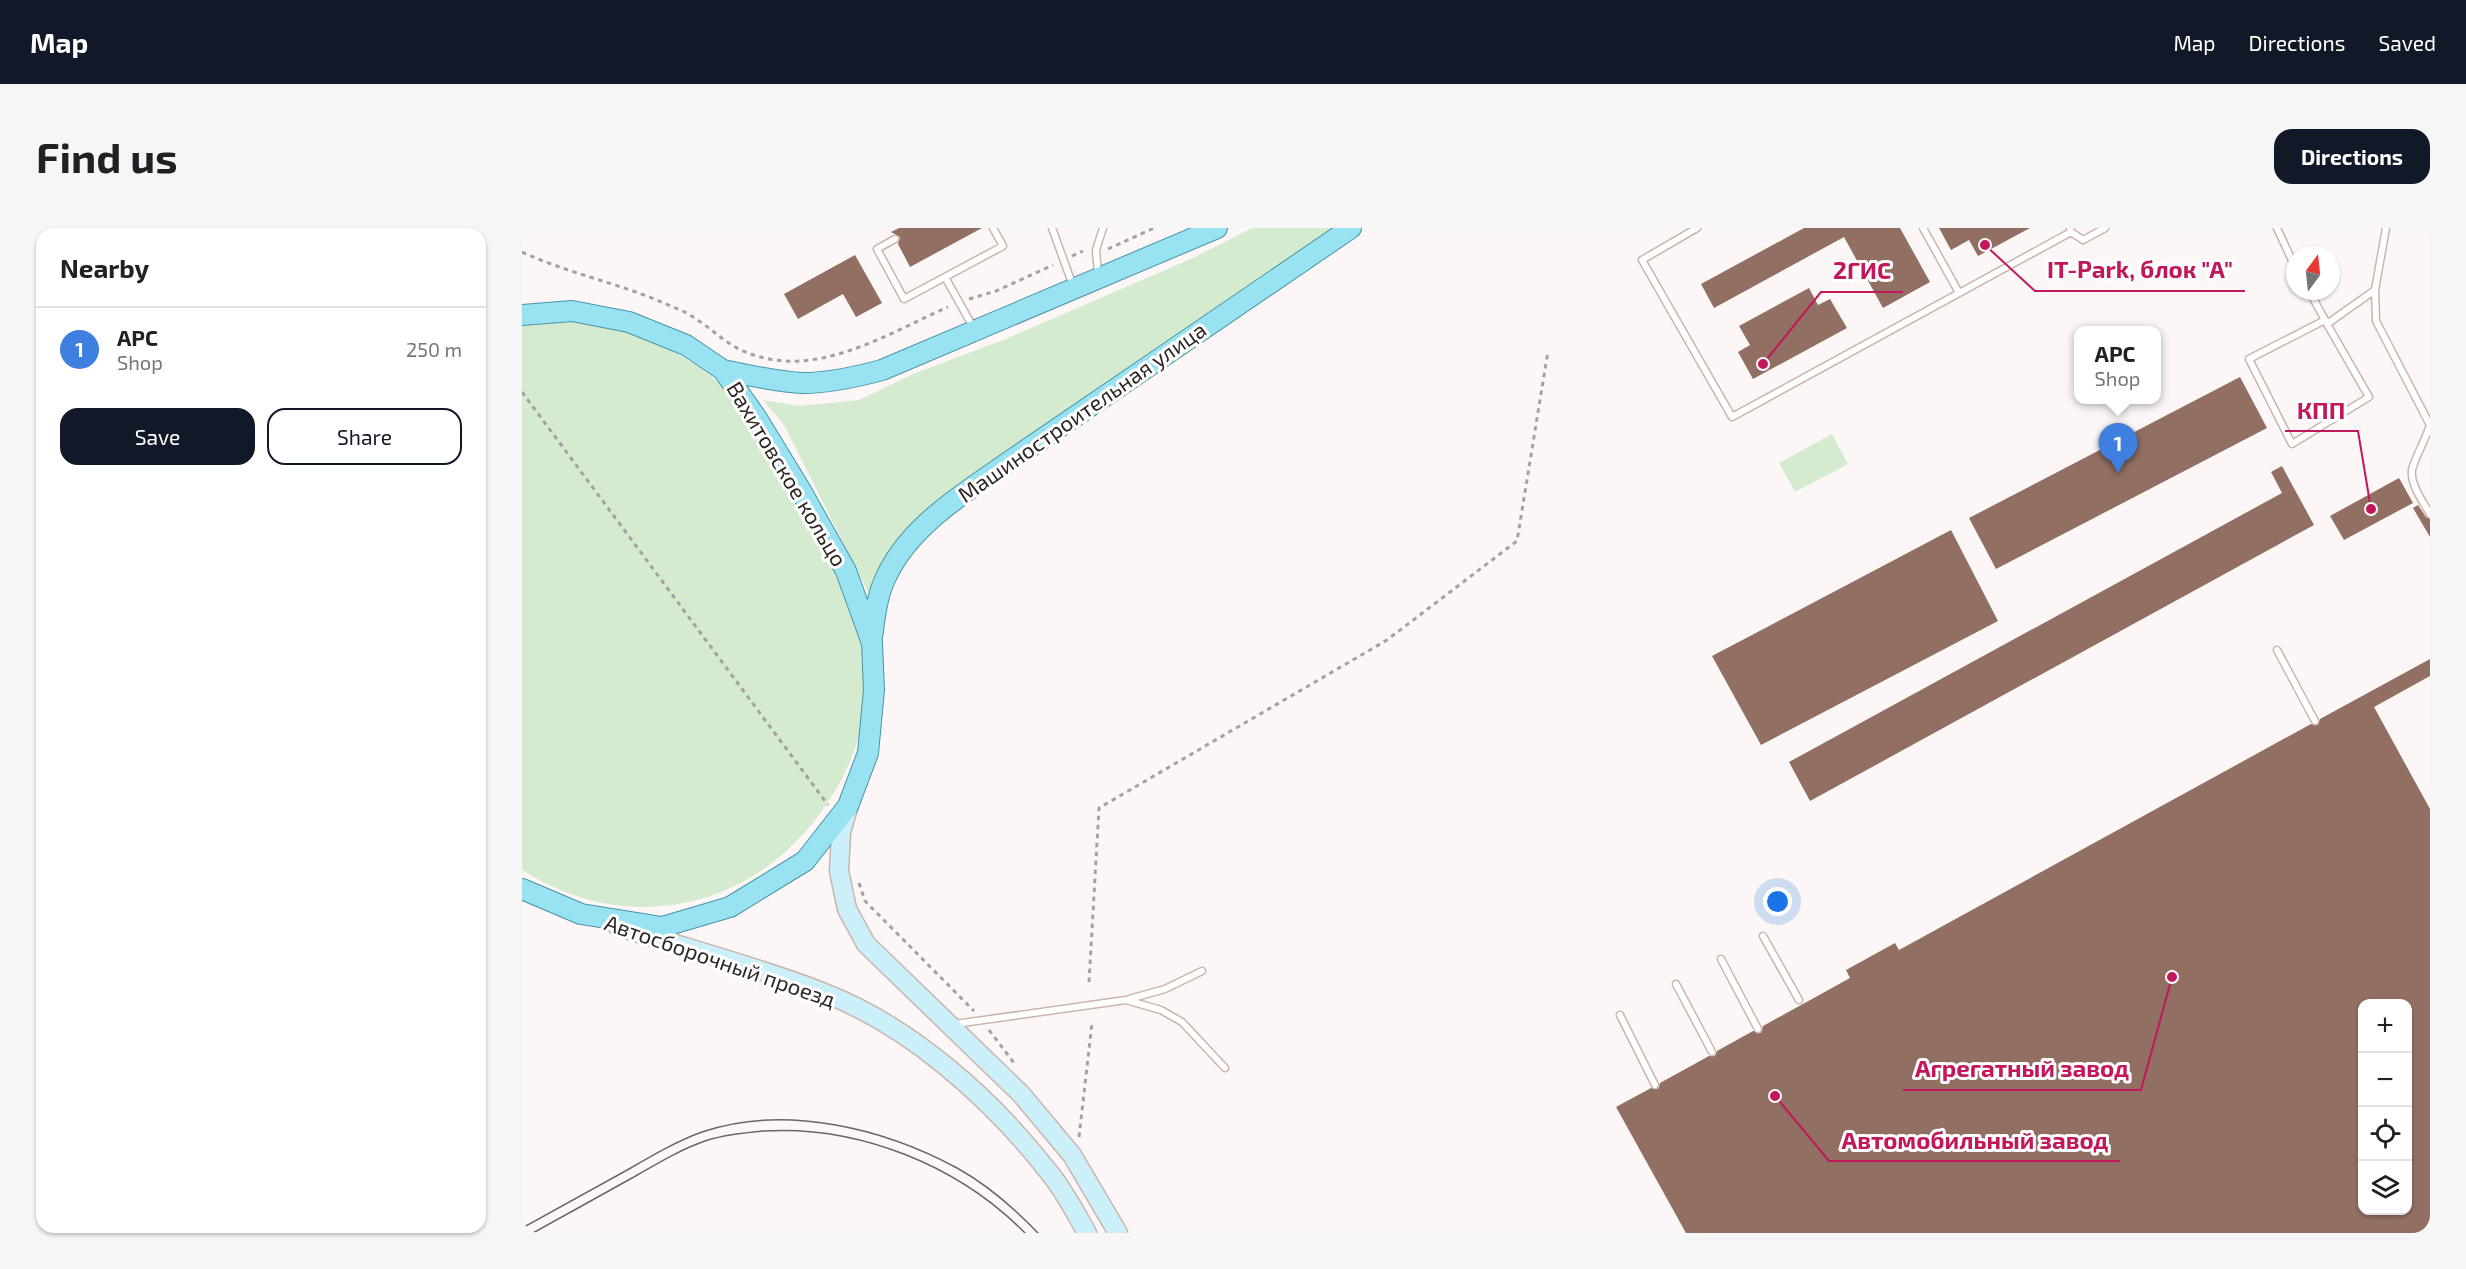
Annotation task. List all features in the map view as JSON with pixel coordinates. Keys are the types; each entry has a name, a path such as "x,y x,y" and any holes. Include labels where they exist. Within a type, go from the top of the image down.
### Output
{"main road":[{"path":"723,370 764,379 802,382 844,379 882,370 1217,228"},
{"name":"Машиностроительная улица","path":"872,643 876,607 886,575 903,549 951,502 1352,228"},
{"name":"Вахитовское кольцо","path":"522,315 572,311 629,322 686,345 723,370 800,489 846,571 872,643 874,690 868,753 843,812 805,861 730,907 662,927 581,915 522,888"}],"street":[{"path":"522,305 572,311"},
{"path":"843,812 839,871 848,909 866,944 1021,1094 1072,1155 1118,1233"},
{"name":"Автосборочный проезд","path":"581,915 823,992 888,1024 956,1076 1002,1117 1058,1184 1087,1233"}],"lane":[{"path":"895,239 877,249 904,299 1003,246 993,228"},
{"path":"1052,228 1074,290"},
{"path":"1098,280 1096,250 1103,228"},
{"path":"1697,228 1642,260 1732,417 2071,230 2083,240 2105,228"},
{"path":"1923,228 1958,291"},
{"path":"2277,228 2286,248"},
{"path":"2386,228 2375,290 2376,321 2430,425 2426,440 2412,470 2416,489 2430,514"},
{"path":"945,277 975,331"},
{"path":"2313,300 2326,322 2369,397 2292,444 2249,359 2326,322 2375,290"},
{"path":"2277,650 2315,721"},
{"path":"1762,936 1799,1000"},
{"path":"1720,959 1758,1029"},
{"path":"949,1025 1126,1000 1165,989 1202,971"},
{"path":"1676,984 1712,1052"},
{"path":"1126,1000 1161,1010 1182,1022 1225,1068"},
{"path":"1620,1015 1655,1085"}],"path":[{"path":"1108,249 1154,228"},
{"path":"1072,256 1083,251"},
{"path":"522,252 656,299 696,319 721,339 740,350 772,360 806,362 850,351 948,307"},
{"path":"969,299 996,291 1053,265"},
{"path":"1089,982 1099,808 1387,640 1517,541 1548,351"},
{"path":"522,392 843,812"},
{"path":"859,881 866,901 991,1032"},
{"path":"1078,1140 1092,1023"}],"green space":[{"path":"1252,228 1334,228 941,498 918,519 889,553 874,579 869,594 784,425 763,400 800,406 859,400 913,374 1003,340 1193,258"},
{"path":"552,319 598,325 640,336 679,355 718,382 750,421 806,517 845,591 856,622 865,679 863,719 854,752 834,793 799,838 766,867 729,889 690,902 648,907 606,904 564,891 522,870 522,324"},
{"path":"1832,434 1848,464 1795,492 1779,463"}],"building":[{"path":"899,228 982,228 910,267 898,244 900,237 891,232"},
{"path":"1804,228 1900,228 1930,282 1883,308 1844,237 1714,308 1701,284"},
{"path":"1939,228 2030,228 1978,256 1969,240 1951,250"},
{"path":"855,255 882,303 856,317 843,294 798,319 784,294"},
{"path":"1809,288 1818,305 1830,299 1847,328 1753,379 1738,352 1750,345 1739,326"},
{"path":"2240,377 2267,428 1996,569 1969,518"},
{"path":"2282,466 2314,525 1810,801 1789,762 2282,493 2271,472"},
{"path":"2399,478 2413,503 2344,540 2330,516"},
{"path":"2418,505 2430,519 2430,537 2413,508"},
{"path":"1951,530 1998,621 1761,745 1712,656"},
{"path":"2430,659 2430,676 2374,707 2430,809 2430,1233 1686,1233 1616,1107 1651,1088 1658,1089 1660,1083 1709,1056 1715,1056 1717,1051 1753,1031 1761,1033 1763,1026 1850,978 1846,970 1895,943 1899,950 2311,724 2318,725 2320,719"}],"tram line":[{"path":"522,1228 683,1140 702,1132 734,1124 766,1120 833,1124 898,1142 928,1154 957,1168 990,1189 1038,1233"},
{"path":"533,1233 667,1158 695,1145 719,1137 763,1131 799,1131 835,1135 904,1154 938,1169 969,1188 1025,1233"}],"place":[{"name":"IT-Park, блок \"А\"","path":"1985,245"},
{"name":"2ГИС","path":"1763,364"},
{"name":"АРС","path":"2118,473"},
{"name":"КПП","path":"2371,509"},
{"name":"Агрегатный завод","path":"2172,977"},
{"name":"Автомобильный завод","path":"1775,1096"}]}
